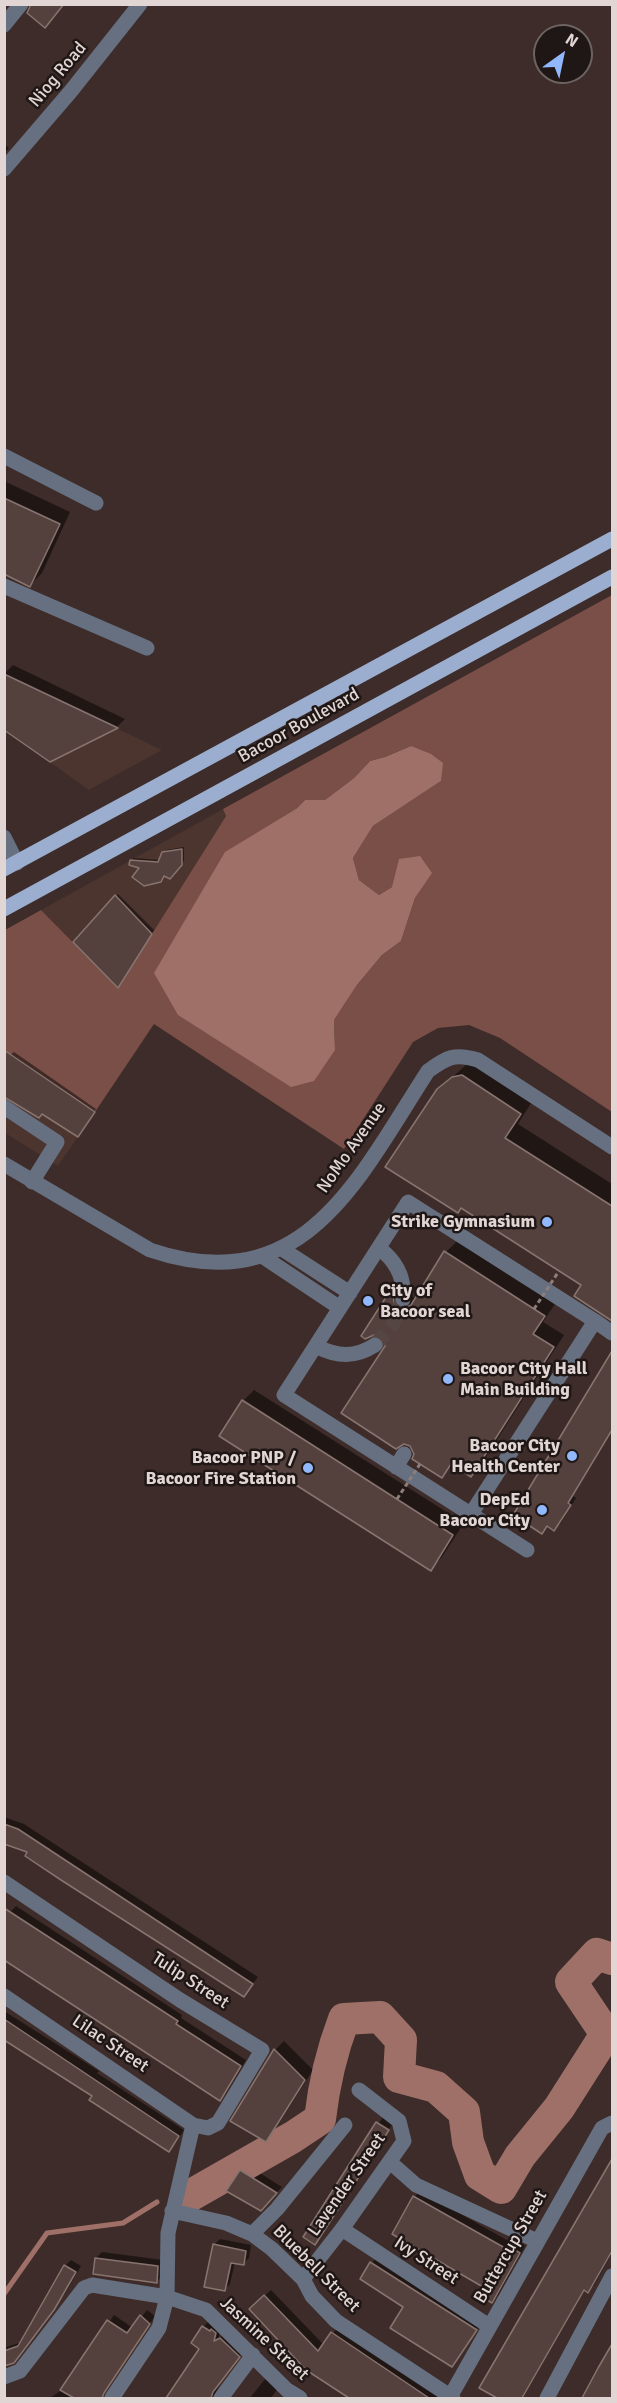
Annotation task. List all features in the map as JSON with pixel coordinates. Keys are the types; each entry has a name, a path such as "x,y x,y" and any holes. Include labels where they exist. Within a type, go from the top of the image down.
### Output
{"main road":[{"name":"Bacoor Boulevard","path":"11,866 612,539"},
{"name":"Bacoor Boulevard","path":"4,909 612,577"}],"street":[{"name":"Niog Road","path":"4,169 10,151 71,92 140,4"},
{"path":"4,25 17,6"},
{"path":"4,456 96,503"},
{"path":"4,586 147,648"},
{"path":"4,837 11,866"},
{"name":"NoMo Avenue","path":"4,1164 150,1250 174,1258 218,1263 240,1261 282,1249 313,1229 334,1207 372,1156 428,1071 446,1058 463,1056 478,1060 612,1147"},
{"path":"4,1107 57,1142 32,1182"},
{"path":"527,1550 471,1514 400,1460 284,1395 408,1202 612,1333"},
{"path":"379,1248 398,1268 404,1288 403,1299"},
{"path":"282,1249 350,1293"},
{"path":"262,1256 340,1308"},
{"path":"471,1514 595,1322"},
{"path":"316,1346 343,1356 363,1353 375,1346"},
{"name":"Tulip Street","path":"4,1882 180,2000 262,2050 218,2123 208,2128 194,2125"},
{"name":"Lilac Street","path":"4,1996 194,2125"},
{"name":"Lavender Street","path":"303,2279 342,2229 404,2140 399,2121 359,2090"},
{"name":"Buttercup Street","path":"452,2398 489,2326 602,2128 612,2123"},
{"path":"112,2398 159,2328 167,2297 168,2233 194,2125"},
{"path":"252,2234 277,2209 345,2125"},
{"path":"390,2162 416,2185 537,2241"},
{"name":"Bluebell Street","path":"172,2211 226,2223 252,2234 272,2248 303,2279 312,2296 336,2321 452,2398"},
{"name":"Ivy Street","path":"342,2229 489,2326"},
{"path":"547,2398 612,2276"},
{"name":"Jasmine Street","path":"4,2377 20,2371 87,2286 167,2297 206,2310 253,2355 289,2396"},
{"path":"221,2398 253,2355"}],"path":[{"path":"534,1309 559,1271"},
{"path":"397,1499 420,1464"}],"shaded area":[{"path":"612,595 612,1112 500,1038 469,1025 438,1028 413,1042 344,1149 154,1024 95,1112 11,1054 5,1058 5,930 41,910 118,988 226,816 223,809","holes":["411,746 441,781 373,826 353,858 359,880 379,895 392,887 431,873 415,898 401,941 382,955 357,985 334,1020 335,1051 296,809 305,800 325,800 354,778 370,761"]},
{"path":"4,674 162,750 89,790 5,730"},
{"path":"411,746 431,754 443,763 441,781 373,826 353,858 359,880 379,895 392,887 399,859 420,856 432,873 415,898 401,941 382,955 357,985 334,1020 335,1050 314,1081 291,1087 178,1015 154,973 225,852 296,809 305,800 325,800 354,778 370,761"},
{"path":"223,809 226,816 118,988 41,910"},
{"path":"10,1054 95,1112 58,1166 5,1133 4,1058"}],"building":[{"path":"31,4 64,4 45,28 27,13"},
{"path":"4,498 60,524 30,587 4,574"},
{"path":"4,674 118,728 50,762 4,730"},
{"path":"182,849 182,865 170,879 164,876 161,882 144,886 132,877 139,868 129,865 130,860 158,862 162,852"},
{"path":"115,895 152,934 118,988 73,942"},
{"path":"4,1050 95,1112 78,1137 42,1114 39,1118 4,1097"},
{"path":"462,1075 521,1114 505,1138 612,1206 612,1321 574,1296 581,1285 461,1208 458,1213 385,1167 437,1089 452,1077"},
{"name":"Bacoor City Hall Main Building","path":"444,1251 545,1316 533,1334 554,1347 471,1477 451,1464 442,1478 412,1459 414,1454 410,1446 404,1444 396,1449 341,1413 385,1346 379,1336 374,1335 365,1339 361,1336 390,1291 393,1293 397,1307 403,1309 411,1305"},
{"path":"612,1351 612,1430 568,1503 571,1505 554,1531 547,1526 542,1534 513,1515"},
{"name":"Bacoor PNP / Bacoor Fire Station","path":"242,1400 453,1535 431,1571 219,1436"},
{"path":"4,1824 18,1829 253,1984 244,1997 25,1856 27,1852 4,1844"},
{"path":"4,1908 178,2021 176,2024 241,2066 220,2101 4,1960"},
{"path":"4,2019 179,2136 169,2152 89,2100 92,2096 4,2040"},
{"path":"274,2049 305,2080 266,2142 230,2121"},
{"path":"376,2122 389,2130 315,2245 303,2237"},
{"path":"612,2159 612,2251 588,2293 584,2290 522,2398 497,2398 479,2388"},
{"path":"240,2170 277,2193 261,2211 226,2191"},
{"path":"413,2196 505,2248 507,2245 520,2253 492,2303 479,2295 483,2287 392,2234"},
{"path":"213,2244 246,2251 244,2265 231,2263 225,2291 204,2287"},
{"path":"95,2258 158,2266 157,2283 93,2274"},
{"path":"370,2262 477,2330 452,2367 390,2328 403,2307 360,2279"},
{"path":"64,2265 76,2272 54,2310 14,2363 4,2366 4,2351 18,2346"},
{"path":"264,2295 318,2351 331,2332 429,2398 349,2398 306,2370 249,2309"},
{"path":"140,2315 150,2324 102,2398 74,2398 60,2390 107,2320 127,2333"},
{"path":"202,2326 216,2333 214,2341 220,2338 240,2357 213,2392 211,2398 166,2398 199,2349 191,2343"},
{"path":"612,2344 612,2398 582,2398 598,2368"}],"waterway":[{"path":"186,2198 320,2119 329,2069 344,2019 380,2017 401,2040 399,2077 436,2087 464,2112 468,2142 480,2175 501,2188 520,2156 559,2108 606,2034 571,1982 597,1954 612,1959"},
{"path":"603,2031 612,2042"},
{"path":"4,2294 47,2233 123,2223 157,2202"}],"tunnel":[{"path":"375,1345 392,1326 403,1299"}],"place":[{"name":"Strike Gymnasium","path":"547,1222"},
{"name":"City of Bacoor seal","path":"368,1301"},
{"name":"Bacoor City Hall Main Building","path":"448,1379"},
{"name":"Bacoor City Health Center","path":"572,1456"},
{"name":"Bacoor PNP / Bacoor Fire Station","path":"308,1468"},
{"name":"DepEd Bacoor City","path":"542,1510"}]}
